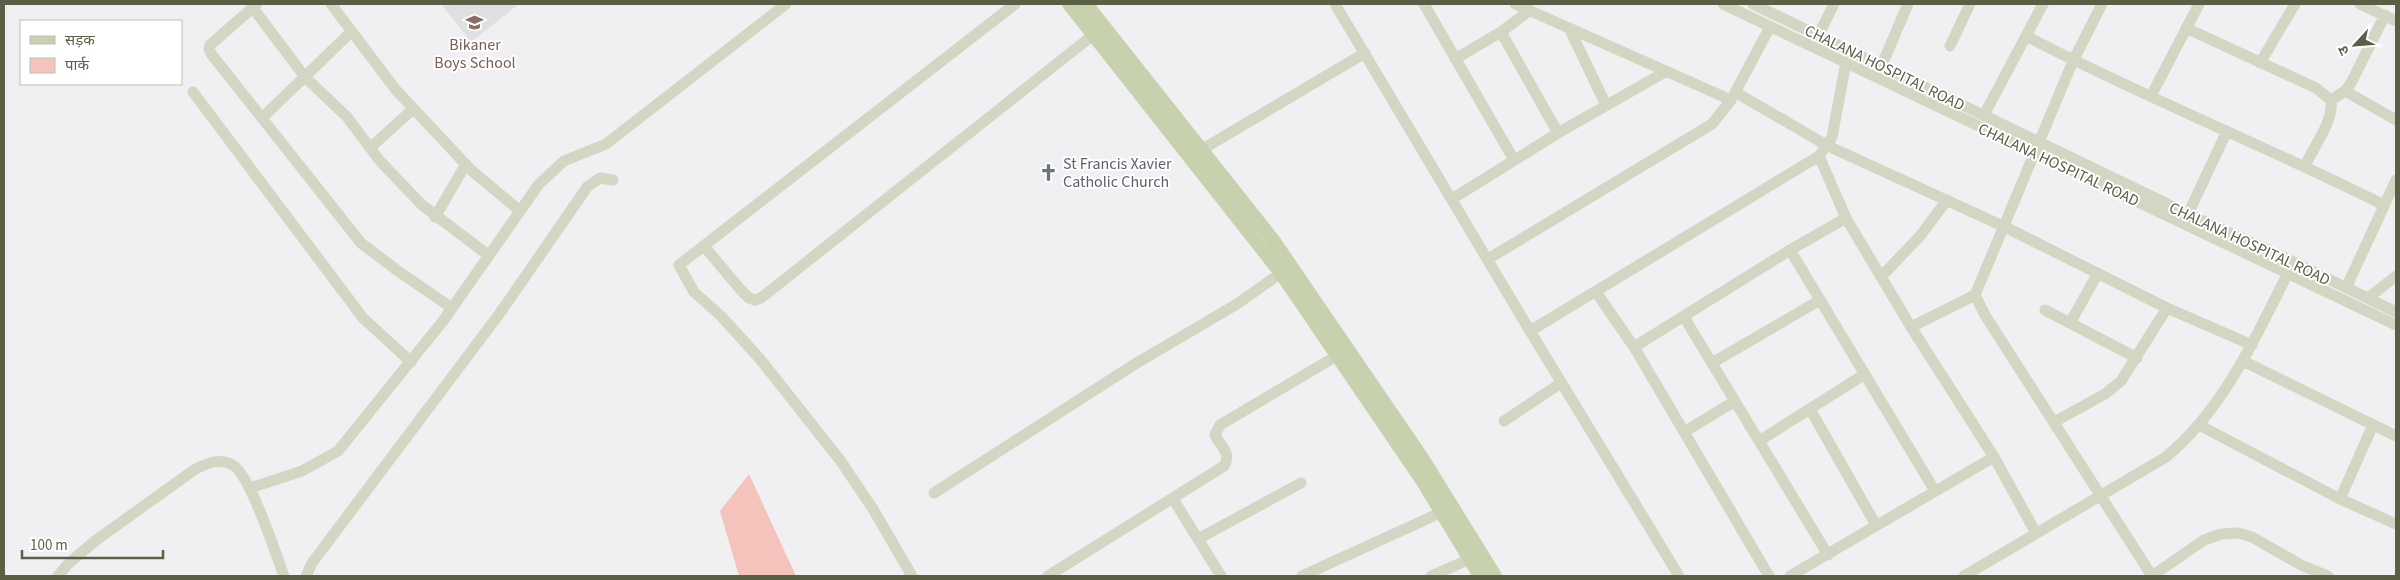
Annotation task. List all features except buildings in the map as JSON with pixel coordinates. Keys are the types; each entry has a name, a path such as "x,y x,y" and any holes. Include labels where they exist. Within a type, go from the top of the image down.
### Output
{"main road":[{"path":"1069,4 1282,272 1442,512 1480,576"},
{"path":"1086,4 1273,240 1422,458 1495,576"}],"street":[{"path":"331,4 396,90 466,164 520,211"},
{"path":"250,488 302,472 338,451 411,362 452,308 488,255 549,173 564,161 606,144 786,4"},
{"path":"912,576 873,509 840,460 760,359 721,316 694,292 679,266 1015,4"},
{"path":"1335,4 1530,332 1679,576"},
{"path":"1424,4 1514,160"},
{"path":"1515,4 1665,72 1733,96 1828,146 2005,227 2167,308 2252,345"},
{"name":"CHALANA HOSPITAL ROAD","path":"1722,4 1846,62 2188,214 2396,312"},
{"name":"CHALANA HOSPITAL ROAD","path":"1753,4 1984,115 2036,147 2396,325"},
{"path":"1818,36 1834,4"},
{"path":"1881,67 1908,4"},
{"path":"1950,46 1970,4"},
{"path":"1984,115 2043,4"},
{"path":"2102,4 2073,61 2036,147 2005,227 1976,288 1975,295 1985,315 2102,495 2152,576 2204,540 2221,534 2238,533 2252,537 2301,565 2328,576"},
{"path":"2151,96 2199,4"},
{"path":"2260,63 2295,4"},
{"path":"2360,4 2396,21"},
{"path":"452,308 361,243 209,49 210,45 255,6 305,77 347,117 391,174 435,217 488,255"},
{"path":"1455,59 1501,32 1530,10"},
{"path":"2331,100 2345,91 2352,83 2385,15"},
{"path":"1488,259 1704,130 1720,116 1733,96 1770,26"},
{"path":"1569,28 1606,105"},
{"path":"2186,28 2316,88 2331,100 2332,108 2329,118 2304,166"},
{"path":"262,118 351,32"},
{"path":"1501,32 1558,133"},
{"path":"704,246 745,295 756,300 761,298 1093,35"},
{"path":"2026,36 2073,61 2304,166 2384,205"},
{"path":"1530,332 1819,156 1832,138 1847,49"},
{"path":"1201,150 1365,53"},
{"path":"1452,199 1558,133 1665,72"},
{"path":"2345,91 2396,120"},
{"path":"193,92 363,318 411,362"},
{"path":"370,148 414,108"},
{"path":"2188,214 2227,131"},
{"path":"1819,156 1846,218 1911,328 1994,457 2036,533"},
{"path":"435,217 466,164"},
{"path":"306,576 312,563 500,313 580,196 600,178 613,180"},
{"path":"2346,288 2396,180"},
{"path":"1881,277 1920,236 1948,200"},
{"path":"1634,348 1790,250 1846,218"},
{"path":"1790,250 1935,491"},
{"path":"1964,576 2166,457 2185,442 2243,361 2293,263"},
{"path":"934,492 1127,369 1237,304 1282,272"},
{"path":"2070,323 2098,273"},
{"path":"2368,298 2396,276"},
{"path":"1596,292 1634,348 1769,576"},
{"path":"1911,328 1975,295"},
{"path":"1712,363 1820,300"},
{"path":"2054,422 2105,394 2121,381 2167,308"},
{"path":"2044,310 2137,358"},
{"path":"1684,317 1828,555"},
{"path":"1048,576 1224,466 1228,460 1227,454 1215,435 1220,425 1338,355"},
{"path":"2243,361 2396,436"},
{"path":"1759,441 1865,374"},
{"path":"1504,421 1562,383"},
{"path":"1684,432 1735,402"},
{"path":"1810,408 1876,526"},
{"path":"2199,425 2340,499 2396,524"},
{"path":"2340,499 2373,425"},
{"path":"1790,576 1994,457"},
{"path":"58,576 68,564 95,540 194,470 208,463 231,464 240,471 250,488 284,576"},
{"path":"1198,539 1300,483"},
{"path":"1173,499 1221,576"},
{"path":"1302,576 1442,512"},
{"path":"1431,576 1470,559"},
{"path":"2297,576 2301,565"}],"shaded area":[{"name":"Bikaner Boys School","path":"441,4 519,4 471,42"}],"green space":[{"path":"749,474 796,576 739,576 720,511"}],"place":[{"name":"Bikaner Boys School","path":"475,23"},
{"name":"St Francis Xavier Catholic Church","path":"1049,172"}]}
